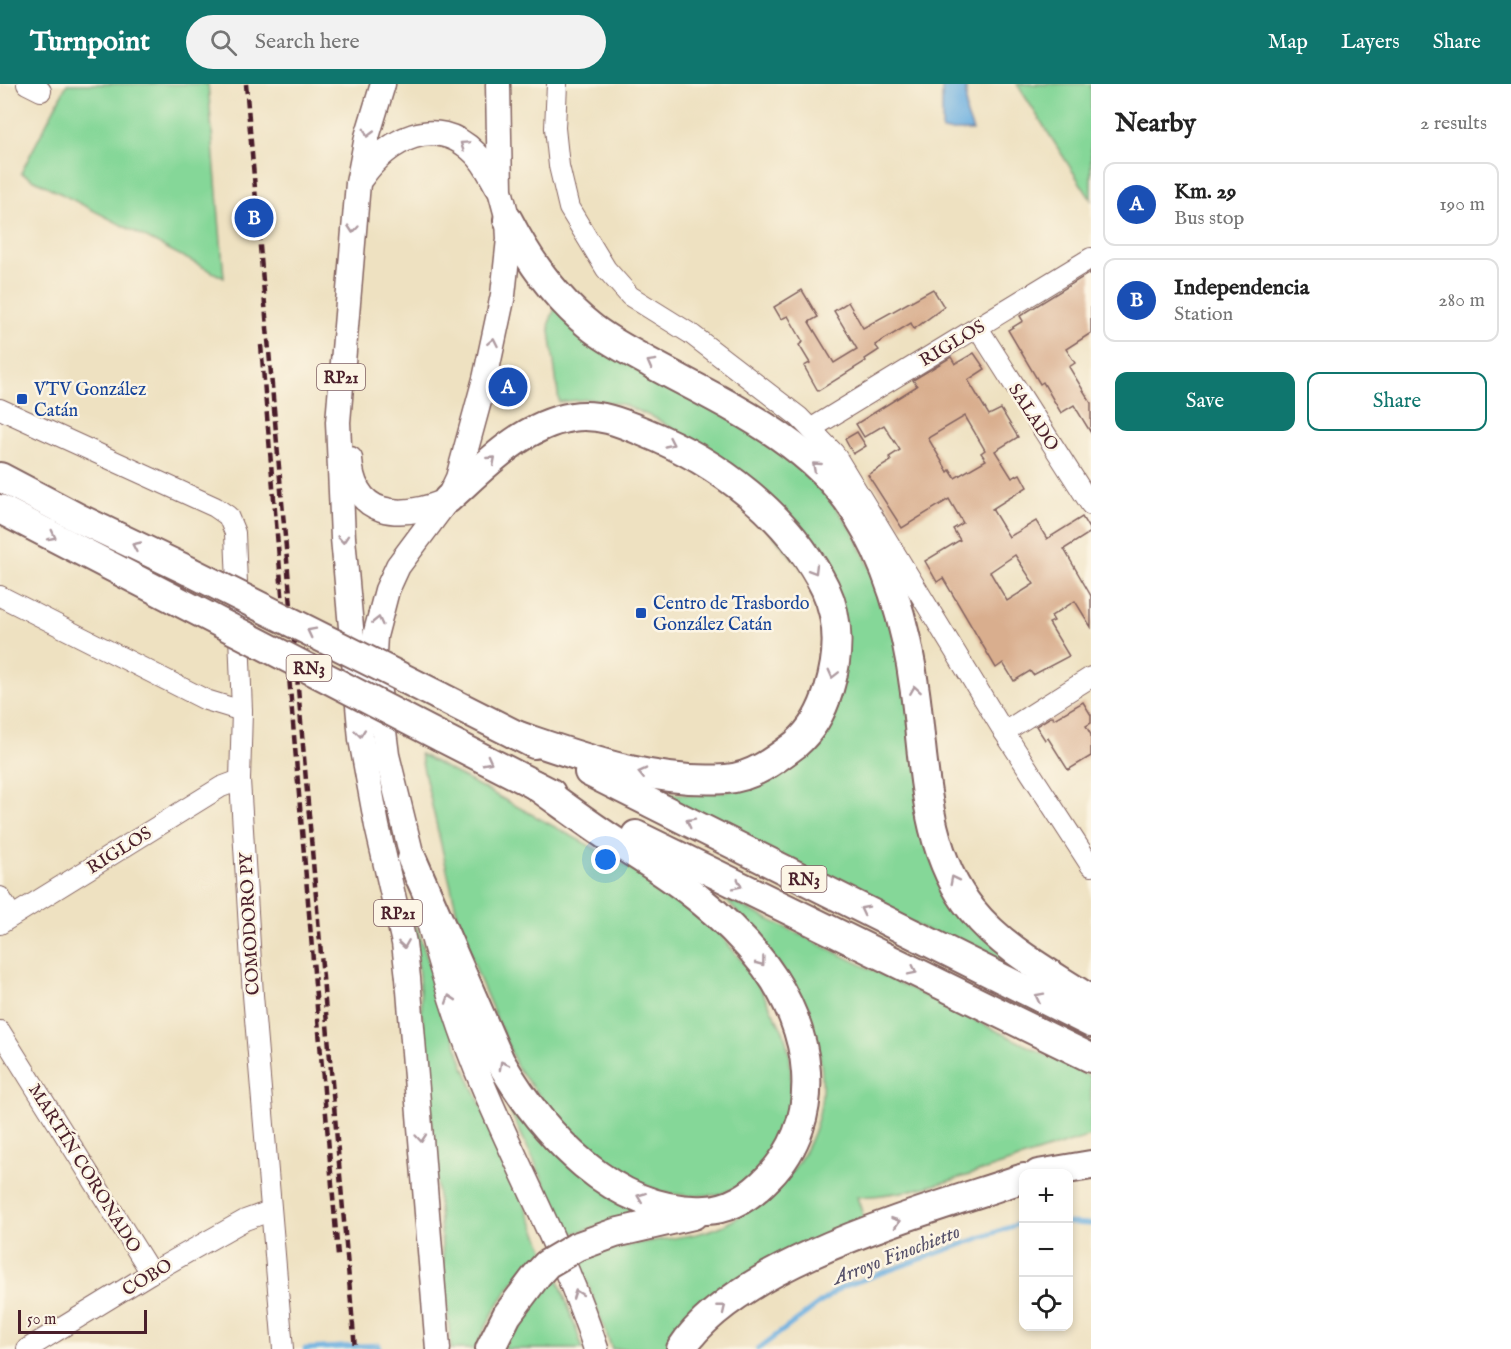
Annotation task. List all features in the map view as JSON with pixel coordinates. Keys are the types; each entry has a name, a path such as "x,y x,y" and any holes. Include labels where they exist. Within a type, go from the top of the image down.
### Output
{"highway":[{"path":"508,220 546,282 591,328 768,429 819,469 854,510 880,557 897,603 915,689 933,824 946,866 970,908 987,928 1009,946 1091,1000"},
{"path":"446,500 512,443 555,421 593,416 615,420 698,458 760,504 791,537 826,589 835,617 837,648 834,672 826,698 811,728 800,740 761,769 728,779 665,778 602,763 516,735"},
{"name":"RN3","path":"0,477 1091,1023"},
{"name":"RN3","path":"0,509 535,785 1091,1058"},
{"path":"490,1349 507,1315 547,1264 576,1247 615,1233 707,1210 743,1199 756,1190 779,1167 791,1148 801,1125 807,1075 801,1039 783,995 746,943 707,903 535,785"},
{"path":"412,859 500,1061 516,1088 550,1133 591,1170 630,1192 660,1204 707,1210"},
{"path":"1064,1169 1091,1165"},
{"path":"681,1349 722,1307 775,1272 873,1229 1019,1179"}],"main road":[{"name":"RP21","path":"383,84 367,137 357,183 338,422 343,538 361,739 377,826 404,943 438,1349"},
{"name":"RP21","path":"498,84 500,190 508,220 506,273 485,379 466,454 446,500 398,566 387,590 375,636 374,653 387,754 412,859 459,1025 485,1091 567,1267 596,1349"},
{"path":"357,183 376,157 392,145 413,135 433,133 448,135 476,153 500,190"},
{"path":"350,274 354,318 348,423 353,483 364,500 385,510 413,511 446,500"}],"street":[{"path":"557,84 555,128 559,166 569,208 606,269 630,297 691,333 812,428 834,453 1004,732 1091,866"},
{"name":"RIGLOS","path":"812,428 1091,258"},
{"name":"SALADO","path":"978,328 1091,505"},
{"name":"COMODORO PY","path":"0,409 215,507 228,516 236,533 242,711 240,780 270,1211 283,1349"},
{"path":"0,596 206,700 242,711"},
{"path":"1004,732 1091,677"},
{"name":"RIGLOS","path":"6,920 221,787 240,780"},
{"path":"0,897 6,920"},
{"name":"MARTÍN CORONADO","path":"0,1031 151,1273"},
{"name":"COBO","path":"27,1349 151,1273 245,1220 270,1211"}],"green space":[{"path":"67,84 208,84 224,278 21,173"},
{"path":"1017,84 1091,84 1091,200"},
{"path":"555,308 742,424 794,463 828,497 853,531 897,627 931,854 1082,1006 640,791 692,795 730,791 792,762 840,613 694,443 657,419 621,404 589,399 559,402 549,323"},
{"path":"420,754 666,887 720,934 753,975 784,1033 790,1056 792,1099 782,1143 748,1183 718,1195 689,1196 661,1192 620,1174 580,1147 518,1069 478,975 457,913"},
{"path":"723,897 1091,1077 1091,1136 946,1182 916,1189 857,1197 865,1221 671,1349 612,1349 579,1260 609,1250 704,1232 735,1219 766,1198 792,1171 816,1125 822,1089 819,1054 809,1019 792,985 771,954"},
{"path":"414,919 464,1067 545,1251 513,1283 488,1322 475,1349 451,1349"},
{"path":"480,1047 645,1213 569,1235"},
{"path":"557,1275 583,1349 503,1349 527,1310"}],"water":[{"path":"942,84 966,84 966,112 973,131 942,131"}],"building":[{"path":"1091,272 1091,333 1066,349 1075,363 1069,367 1091,403 1091,433 1074,405 1061,413 1043,382 1040,384 1008,330 1023,321 1020,316"},
{"path":"933,289 944,307 914,329 911,323 875,345 879,350 865,359 866,361 818,391 804,366 810,363 799,345 803,342 788,316 781,319 774,307 802,290 818,317 809,322 834,363 857,349 834,311 848,302 863,328"},
{"path":"974,353 985,369 968,380 989,415 1001,409 1018,437 995,451 1012,478 1020,474 1027,487 992,509 1009,537 1036,521 1047,539 1082,517 1091,532 1064,549 1091,596 1091,627 1075,601 1051,616 1054,621 1049,623 1069,656 1033,675 1030,671 1014,681 1003,663 996,668 943,578 937,582 925,561 960,540 953,529 963,523 949,499 902,528 868,475 891,461 889,457 900,450 884,425 864,437 856,424 917,386 913,380 951,357 955,364","holes":["965,416 985,450 981,453 986,460 955,478 950,470 948,472 928,438","1015,555 1034,584 1007,601 990,572"]},
{"path":"857,432 866,446 853,454 845,439"},
{"path":"1083,702 1091,715 1091,723 1086,726 1091,735 1091,756 1068,770 1048,738 1045,740 1036,726 1052,716 1054,719"}],"waterway":[{"name":"Arroyo Finochietto","path":"758,1349 840,1288 1021,1223"},
{"name":"Arroyo Finochietto","path":"1073,1223 1091,1224"},
{"name":"Arroyo Finochietto","path":"305,1349 379,1345 379,1349"}],"railway":[{"path":"246,84 355,1349"},
{"path":"261,345 338,1256"}],"place":[{"name":"Independencia","path":"254,218"},
{"name":"Km. 29","path":"508,387"},
{"name":"VTV González Catán","path":"22,399"},
{"name":"Centro de Trasbordo González Catán","path":"641,613"}]}
